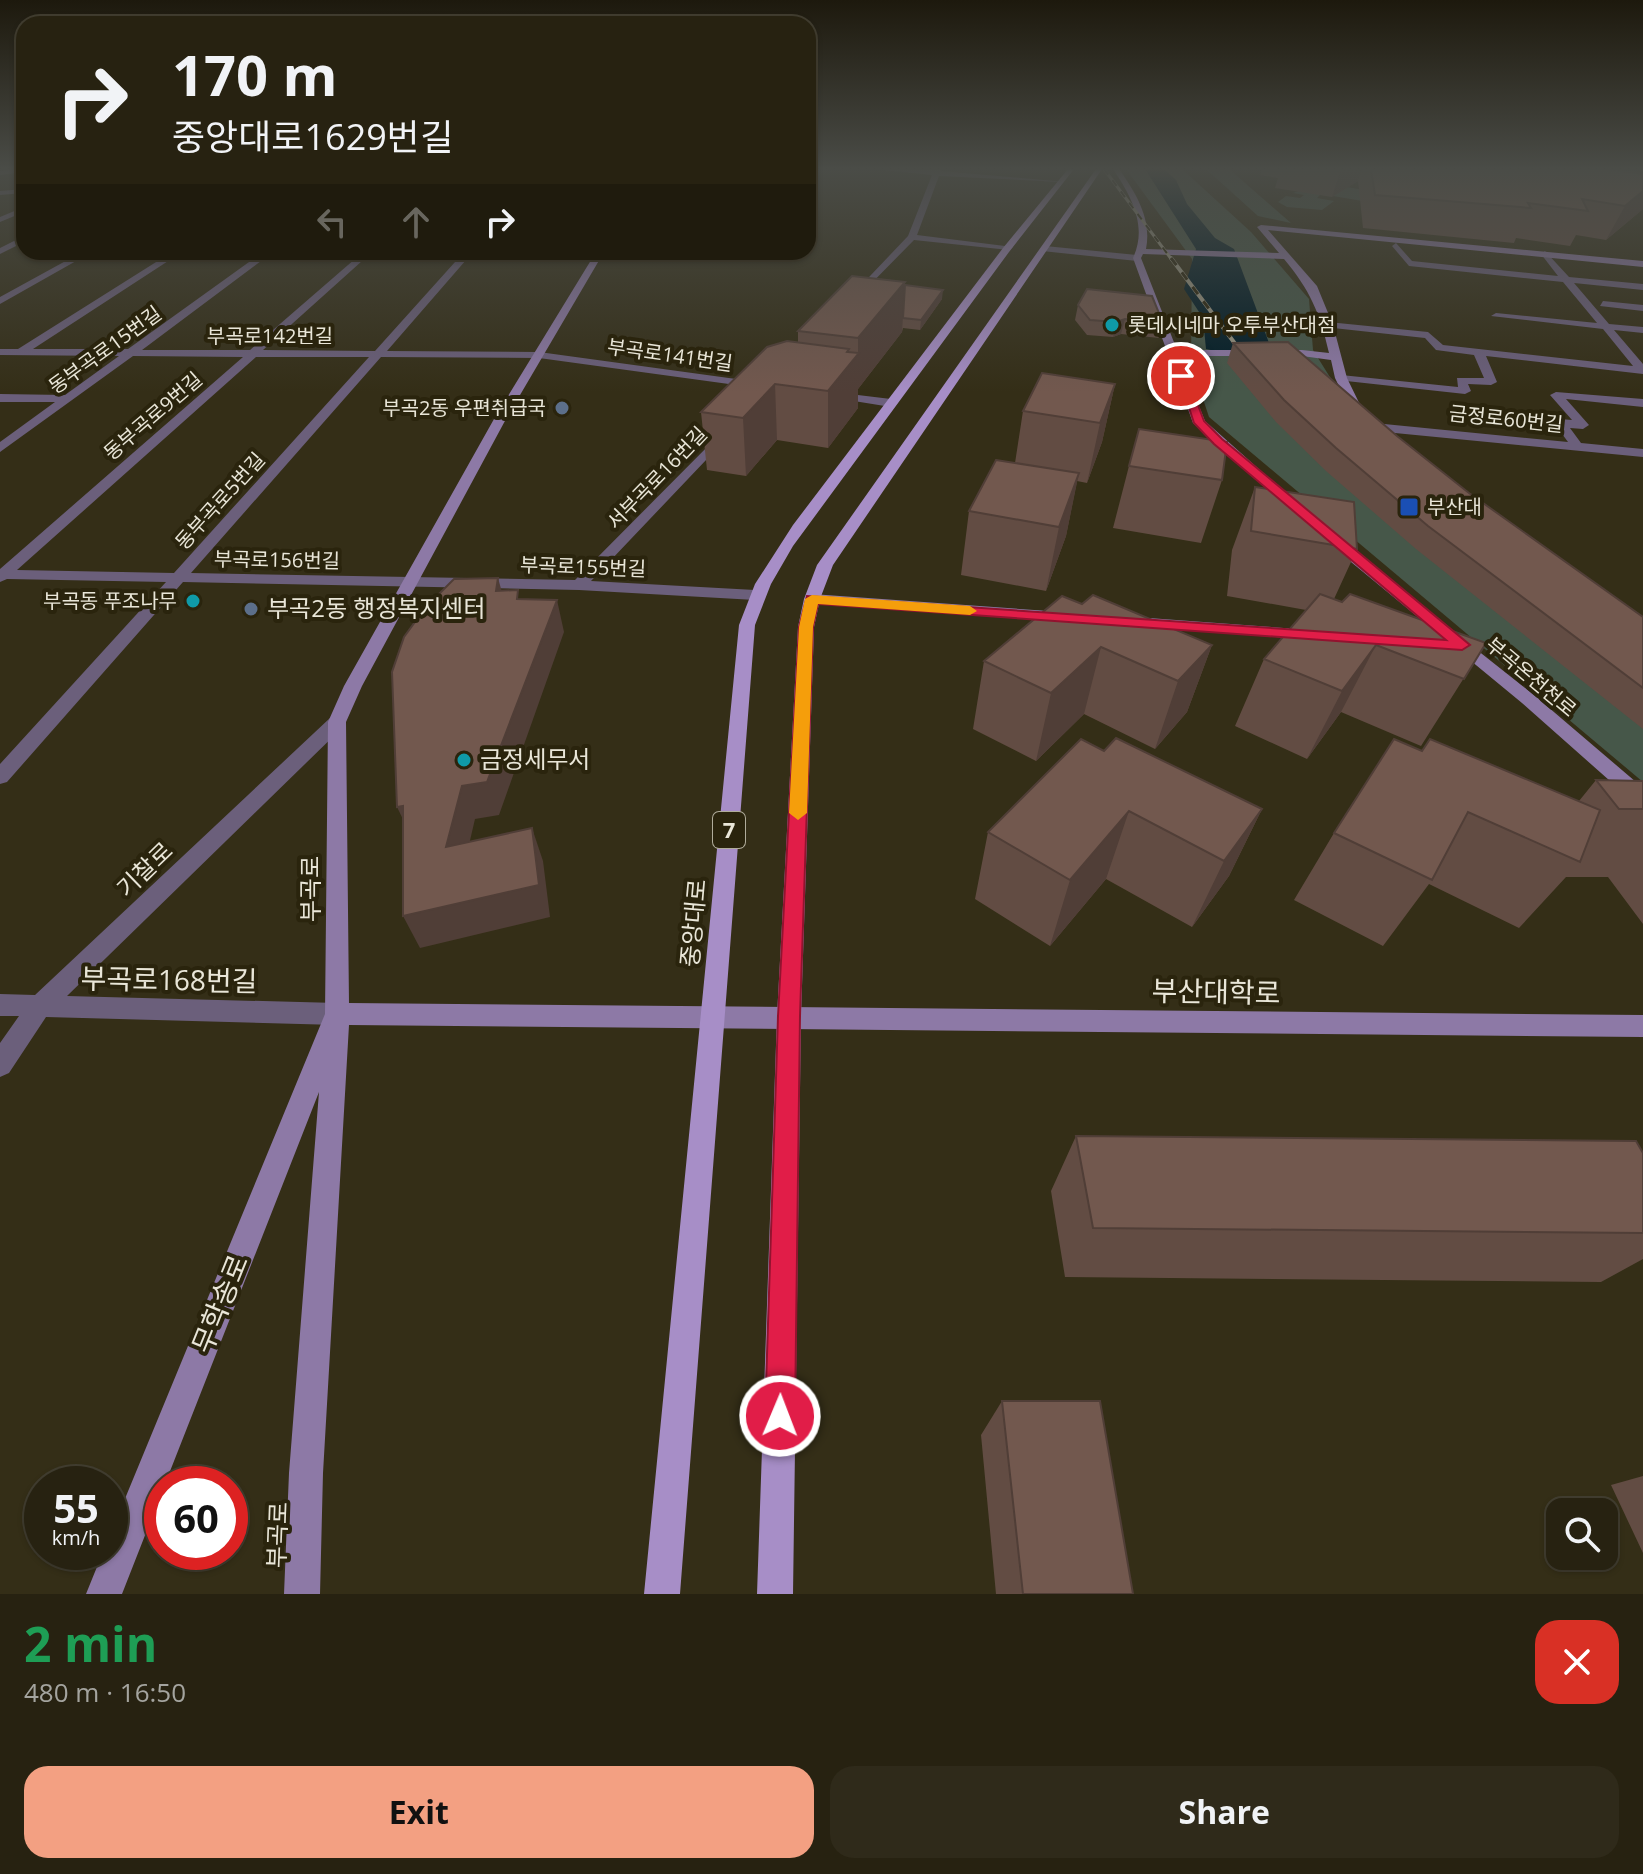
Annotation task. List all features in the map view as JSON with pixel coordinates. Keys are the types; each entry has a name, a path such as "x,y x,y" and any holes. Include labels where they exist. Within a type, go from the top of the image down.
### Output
{"main road":[{"name":"중앙대로","path":"662,1594 747,625 755,595 776,559 1012,243"},
{"path":"775,1594 789,1016 806,627 812,599 825,565 1049,243"},
{"name":"부곡온천천로","path":"1144,243 1143,254 1180,353 1199,423 1315,526 1462,645 1643,799"},
{"path":"1276,243 1312,286 1328,325 1341,378 1364,426 1387,447"},
{"path":"1433,243 1643,264"},
{"path":"1143,254 1287,256"},
{"name":"부곡로","path":"302,1594 306,1473 337,1014 337,722 353,686 500,419 595,260"},
{"path":"1180,353 1302,353 1337,357"},
{"path":"812,599 1080,618"},
{"path":"1112,621 1335,636"},
{"path":"1430,643 1462,645"},
{"name":"부산대학로","path":"337,1014 1643,1026"},
{"name":"무학송로","path":"104,1594 337,1014"}],"street":[{"path":"846,306 906,243"},
{"path":"974,243 1009,247"},
{"path":"1396,246 1409,263 1643,287"},
{"path":"1045,249 1143,254"},
{"path":"1545,254 1643,370"},
{"path":"0,301 74,260"},
{"path":"19,353 165,260"},
{"name":"동부곡로15번길","path":"0,448 258,260"},
{"name":"동부곡로9번길","path":"1,575 359,260"},
{"name":"동부곡로5번길","path":"0,777 462,260"},
{"path":"1603,304 1643,308"},
{"path":"1496,316 1643,330"},
{"path":"1328,325 1428,335 1440,348 1643,370"},
{"name":"부곡로142번길","path":"0,352 539,355"},
{"path":"1341,378 1465,391 1461,380 1491,382 1479,353"},
{"name":"부곡로141번길","path":"539,355 769,387 758,398"},
{"path":"815,393 891,403"},
{"path":"1577,446 1560,423 1583,425 1556,395 1643,403"},
{"path":"0,398 68,399"},
{"name":"금정로60번길","path":"1364,426 1643,453"},
{"name":"서부곡로16번길","path":"579,585 727,431"},
{"name":"부곡로156번길","path":"1,575 409,583"},
{"name":"부곡로155번길","path":"409,583 579,585 755,595"},
{"name":"기찰로","path":"0,1065 38,1008 337,722"},
{"name":"부곡로168번길","path":"0,1005 337,1014"}],"green space":[{"path":"1181,243 1261,243 1309,299 1313,350 1353,414 1643,638 1643,782 1209,417 1191,363 1192,259"}],"water":[{"path":"1192,243 1224,243 1234,249 1272,351 1252,359 1206,349 1203,318 1184,289 1196,249"}],"building":[{"path":"852,276 905,282 858,338 798,331"},
{"path":"905,285 943,290 921,320 903,318"},
{"path":"1087,289 1152,296 1163,323 1125,319 1116,322 1090,320 1078,305"},
{"path":"787,341 859,353 828,391 775,384 743,418 701,412 767,347"},
{"path":"1288,342 1469,493 1643,617 1643,688 1428,526 1284,400 1233,343"},
{"path":"1042,373 1115,384 1100,423 1023,411"},
{"path":"1139,429 1227,442 1222,480 1129,466"},
{"path":"996,460 1079,473 1059,527 969,511"},
{"path":"1255,487 1354,502 1357,549 1251,531"},
{"path":"498,578 496,591 518,590 517,599 557,600 487,782 462,786 446,847 532,828 539,885 403,916 403,806 397,807 392,672 404,637 426,607 454,579"},
{"path":"1320,594 1342,602 1350,594 1486,643 1464,679 1376,645 1342,691 1264,659"},
{"path":"1093,595 1212,645 1178,681 1101,647 1051,693 984,661 1062,596 1082,604"},
{"path":"1116,738 1262,809 1224,861 1129,811 1070,880 988,832 1081,739 1104,751"},
{"path":"1394,739 1422,751 1430,739 1600,810 1580,862 1468,812 1432,880 1334,833"},
{"path":"1596,780 1643,781 1643,809 1619,809"},
{"path":"1076,1136 1636,1141 1643,1153 1643,1233 1093,1228"},
{"path":"1002,1401 1100,1401 1133,1594 1023,1594"}],"railway":[{"path":"1160,243 1172,260"},
{"path":"1171,258 1248,361"}],"slow traffic":[{"path":"798,813 806,627 812,599 970,611"}],"place":[{"name":"롯데시네마 오투부산대점","path":"1112,325"},
{"name":"부곡2동 우편취급국","path":"562,408"},
{"name":"부산대","path":"1409,507"},
{"name":"부곡동 푸조나무","path":"193,601"},
{"name":"부곡2동 행정복지센터","path":"251,609"},
{"name":"금정세무서","path":"464,760"}],"route":[{"path":"780,1416 789,1016 806,627 812,599 1462,645 1309,521 1199,423 1181,376"}]}
